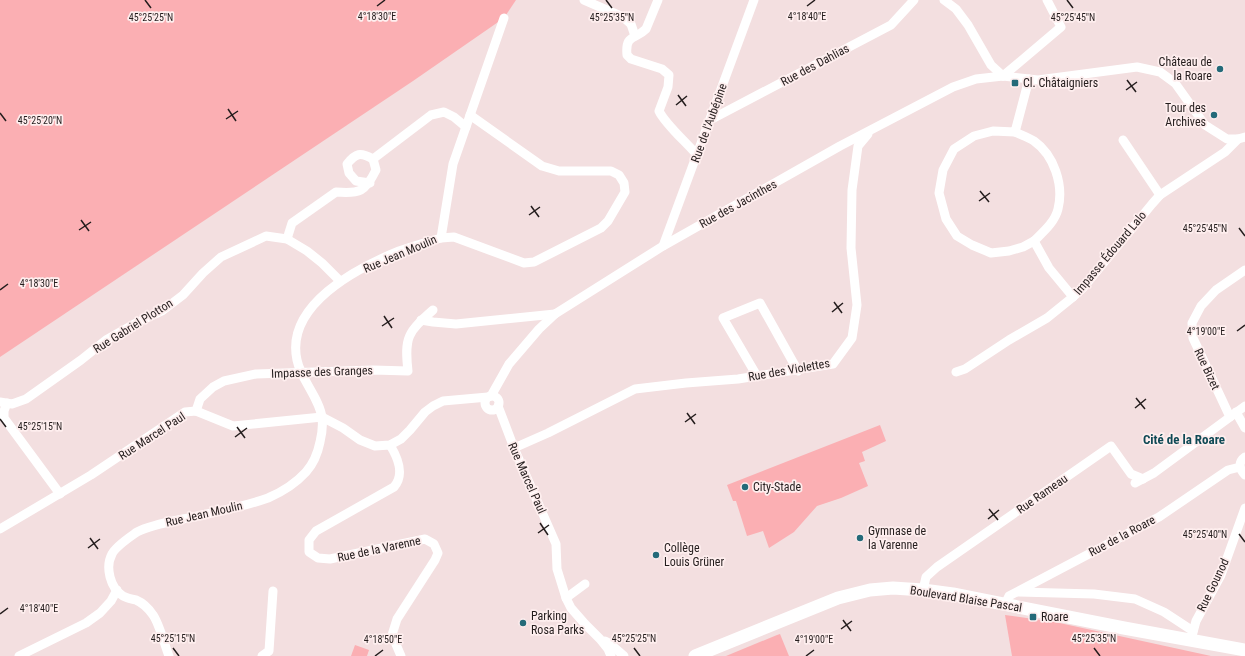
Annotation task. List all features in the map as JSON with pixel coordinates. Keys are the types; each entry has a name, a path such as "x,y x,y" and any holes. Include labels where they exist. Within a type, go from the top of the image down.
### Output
{"main road":[{"name":"Boulevard Blaise Pascal","path":"695,656 838,598 870,590 892,588 923,590 1005,604 1124,628 1193,635 1245,650"}],"street":[{"path":"584,0 623,17 631,24 635,36"},
{"path":"658,0 646,29 629,40 626,48 627,55 631,59 662,70 669,75 668,87 659,111 697,155"},
{"name":"Rue de l'Aubépine","path":"663,246 754,0"},
{"name":"Rue des Dahlias","path":"710,120 891,25 914,0"},
{"path":"944,0 956,9 968,25 991,65 1003,76 1061,27 1047,0"},
{"name":"Rue Jean Moulin","path":"117,590 109,576 108,563 112,553 124,541 138,532 160,524 234,508 268,498 289,487 307,471 318,453 322,431 322,417 319,407 296,359 296,340 304,317 319,299 340,281 379,260 400,251 441,238 452,164 504,18"},
{"name":"Rue des Jacinthes","path":"492,403 508,364 539,329 555,314 663,246 840,146 953,87 976,79 1003,76 1038,80 1137,67 1160,72 1175,83 1205,125 1226,139 1242,138"},
{"path":"1014,132 1029,79"},
{"path":"373,159 431,115 444,112 454,117 466,127"},
{"path":"441,238 454,237 524,263 534,262 601,228 608,221 625,192 624,183 619,175 611,171 559,171 542,166 470,115"},
{"name":"Rue des Violettes","path":"514,448 548,433 635,389 798,371 833,364 852,338 857,305 852,248 852,190 858,146 872,130"},
{"path":"993,131 1014,132 1034,141 1046,152 1056,169 1059,190 1058,210 1049,227 1034,241 1009,252 991,252 972,245 958,236 946,219 939,193 943,170 954,149 974,136 993,131"},
{"name":"Impasse Édouard Lalo","path":"956,372 965,369 1009,340 1047,318 1073,297 1160,195 1225,152 1242,138"},
{"path":"1123,140 1160,195"},
{"path":"288,239 292,224 336,192 360,192 370,183 376,170 373,159 366,155 358,154 347,164 349,173 356,182 370,183"},
{"name":"Rue Gabriel Plotton","path":"4,403 12,404 26,399 81,360 106,340 138,322 162,311 183,295 203,273 221,257 266,236 288,239 322,263 340,281"},
{"path":"1034,241 1049,268 1073,297"},
{"name":"Rue Bizet","path":"1245,270 1216,290 1200,306 1192,323 1193,338 1233,414 1245,428"},
{"path":"757,376 723,318 760,303 798,371"},
{"name":"Impasse des Granges","path":"196,411 200,399 212,387 224,381 256,374 373,370 408,371 406,356 407,340 416,325 432,310"},
{"path":"421,320 456,324 555,314"},
{"name":"Rue Marcel Paul","path":"390,445 410,430 433,406 442,401 464,400 492,403 503,422 556,544 557,570 566,598 571,608 600,639 608,649 611,656"},
{"path":"4,403 4,418 60,494"},
{"path":"1233,414 1245,406"},
{"name":"Rue Marcel Paul","path":"1,528 60,494 185,412 196,411 233,426 322,417"},
{"name":"Rue Rameau","path":"923,590 926,577 937,567 1111,446 1131,474 1139,481 1154,473 1233,414"},
{"path":"322,417 343,428 360,440 374,446 390,445"},
{"name":"Rue de la Varenne","path":"390,445 395,454 401,472 399,481 394,487 316,531 309,540 309,552 318,558 330,559 425,539 434,544 438,553 436,560 397,619 392,636 401,656"},
{"name":"Rue de la Roare","path":"1005,604 1009,596 1159,517 1228,470 1242,471 1240,464 1242,459 1245,457"},
{"name":"Rue Gounod","path":"1193,635 1196,621 1221,575 1245,508"},
{"path":"566,598 585,584"},
{"path":"19,656 90,620 100,613 111,601 117,590 121,595 144,605 155,617 169,656"},
{"path":"262,656 269,651 273,591"},
{"name":"Boulevard Blaise Pascal","path":"1017,592 1094,594 1135,599 1164,612 1193,635"},
{"name":"Rue Marcel Paul","path":"600,639 609,643 624,656"}],"shaded area":[{"path":"0,0 516,0 504,18 413,81 0,357"},
{"path":"880,425 886,441 862,452 865,461 859,463 868,486 841,498 817,506 794,532 769,548 763,531 747,536 736,501 733,501 727,485"},
{"path":"1005,615 1055,622 1211,656 1012,656"},
{"path":"780,634 789,656 726,656 777,635"},
{"path":"355,645 369,650 367,656 351,656"}],"place":[{"name":"Château de la Roare","path":"1220,69"},
{"name":"Cl. Châtaigniers","path":"1015,83"},
{"name":"Tour des Archives","path":"1214,115"},
{"name":"City-Stade","path":"745,487"},
{"name":"Gymnase de la Varenne","path":"860,538"},
{"name":"Collège Louis Grüner","path":"656,555"},
{"name":"Roare","path":"1033,617"},
{"name":"Parking Rosa Parks","path":"523,623"}],"district":[{"name":"Cité de la Roare","path":"1184,439"}]}
